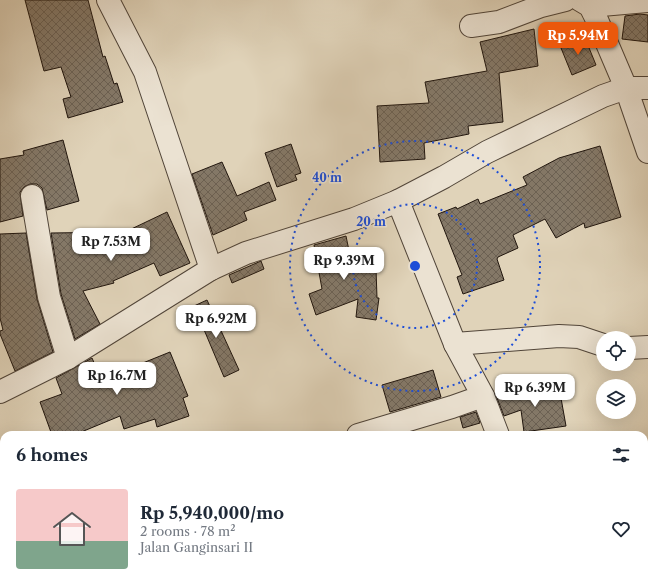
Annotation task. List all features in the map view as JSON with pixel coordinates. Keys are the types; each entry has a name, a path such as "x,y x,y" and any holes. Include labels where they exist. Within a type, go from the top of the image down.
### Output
{"street":[{"path":"108,0 145,72 211,269"},
{"path":"472,26 499,22 541,6 565,0"},
{"path":"648,1 585,3 626,88 648,152"},
{"path":"0,392 68,358 211,269 246,253 354,219 398,201 487,152 603,96 626,88 648,88"},
{"path":"32,196 49,297 68,358"},
{"path":"398,201 455,344 483,396 496,431"},
{"path":"455,344 564,336 579,338 596,343"},
{"path":"636,348 648,347"},
{"path":"371,431 452,407 483,396"}],"building":[{"path":"25,0 88,0 103,57 105,56 114,84 117,83 123,102 68,118 63,99 71,97 61,67 44,71"},
{"path":"640,14 648,15 648,42 622,39 625,16"},
{"path":"534,29 538,66 499,73 503,122 468,126 469,134 424,143 425,159 380,162 377,106 429,103 425,82 487,71 480,42"},
{"path":"585,38 596,65 572,75 561,48"},
{"path":"63,140 79,201 47,210 42,188 37,184 30,184 24,187 20,192 23,216 0,222 0,159 24,155 23,151"},
{"path":"291,144 301,173 295,175 297,180 277,187 265,153"},
{"path":"600,146 621,217 585,228 584,223 556,238 545,219 513,235 518,248 498,257 497,259 504,280 463,294 457,277 462,275 438,214 456,207 457,209 478,199 480,204 527,185 523,177 559,158"},
{"path":"222,162 237,196 269,182 276,200 244,212 247,220 213,235 192,174"},
{"path":"167,212 190,263 160,276 154,263 113,281 114,283 83,291 100,324 75,339 61,294 51,233 125,232"},
{"path":"26,233 37,299 53,352 15,371 0,334 0,331 3,330 0,318 0,234"},
{"path":"346,236 353,270 376,269 377,298 379,298 376,320 356,317 358,299 316,315 309,294 322,289 314,245"},
{"path":"261,261 264,269 232,283 229,275"},
{"path":"207,300 239,370 224,377 194,306"},
{"path":"170,352 188,396 183,398 189,416 157,427 155,419 124,429 120,416 84,431 51,431 40,402 62,394 56,378 92,358 99,374 126,363 128,369"},
{"path":"433,370 441,397 390,412 382,385"},
{"path":"559,387 566,426 524,431 521,410 504,416 495,393 517,389 518,395"},
{"path":"476,412 480,423 463,428 460,417"}]}
